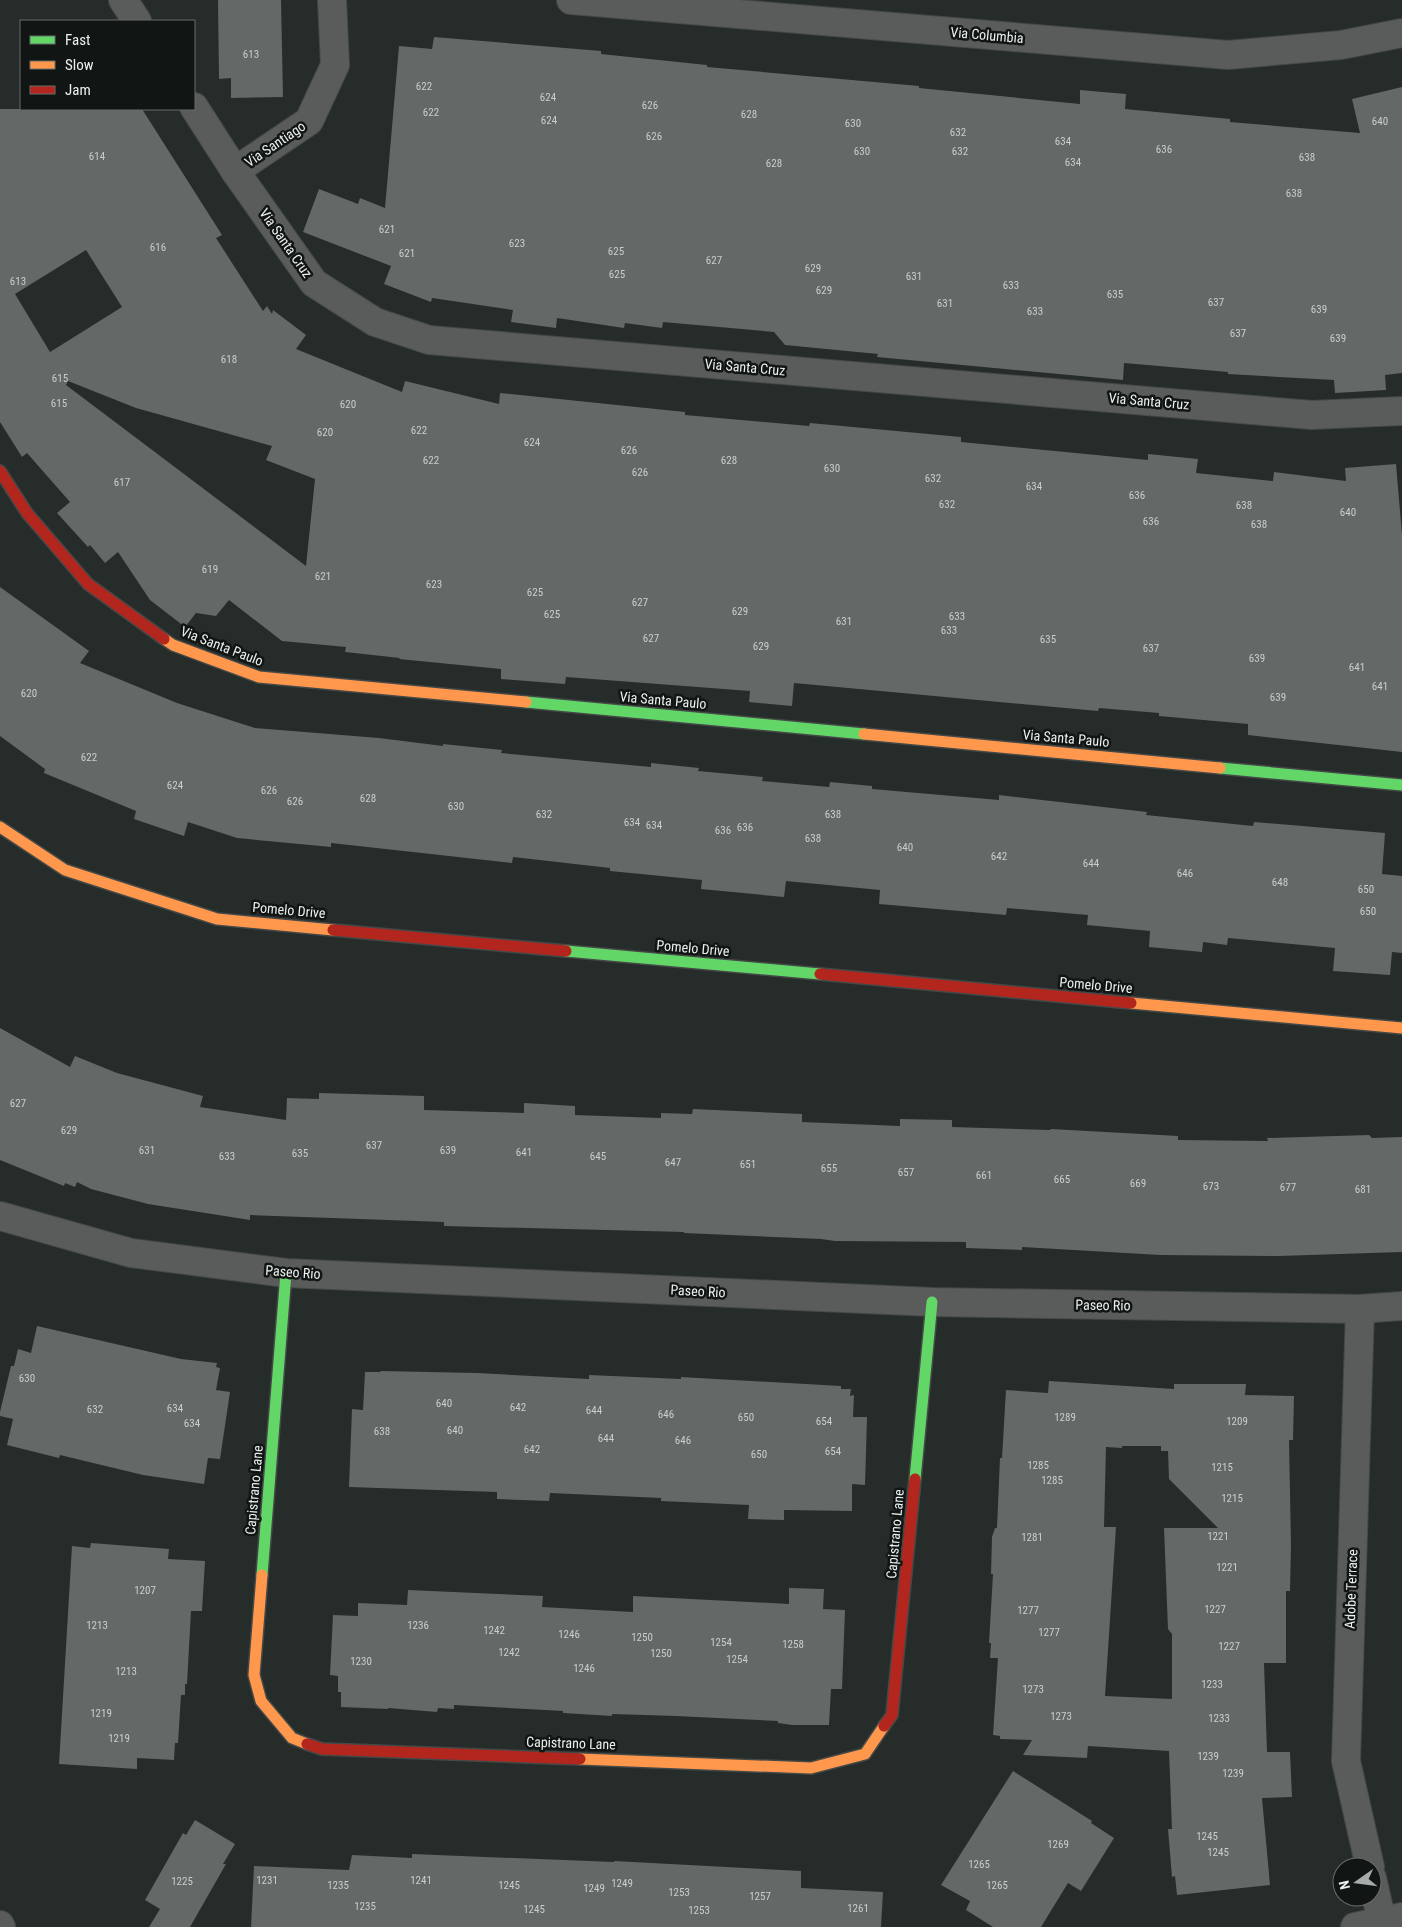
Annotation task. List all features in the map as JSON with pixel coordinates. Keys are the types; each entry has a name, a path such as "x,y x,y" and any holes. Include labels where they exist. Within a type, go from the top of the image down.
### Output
{"street":[{"path":"124,0 136,20"},
{"name":"Via Santiago","path":"235,171 309,121 335,65 332,0"},
{"name":"Via Columbia","path":"571,0 1228,55 1341,45 1402,33"},
{"name":"Via Santa Cruz","path":"195,110 235,171 314,283 375,322 429,340 1312,415 1402,411"},
{"name":"Via Santa Paulo","path":"0,471 27,513 88,584 173,645 259,677 1402,785"},
{"name":"Pomelo Drive","path":"0,828 65,870 217,919 1402,1028"},
{"name":"Paseo Rio","path":"0,1216 131,1253 286,1273 932,1302 1360,1309 1402,1306"},
{"name":"Capistrano Lane","path":"286,1273 254,1675 261,1701 292,1738 322,1749 811,1768 865,1754 892,1715 932,1302"},
{"name":"Adobe Terrace","path":"1360,1309 1346,1761 1368,1857"},
{"path":"1355,1927 1392,1920 1382,1899"}],"building":[{"path":"218,0 281,0 283,97 231,98 231,78 219,79"},
{"path":"434,37 601,51 601,54 707,65 707,67 919,86 919,88 1080,104 1080,90 1126,94 1125,109 1230,119 1230,122 1360,133 1352,99 1402,87 1402,373 1385,375 1386,390 1335,393 1334,380 1228,374 1228,372 1124,363 1123,380 877,357 878,354 785,345 774,332 663,322 662,328 625,323 624,328 557,318 556,328 511,322 513,310 432,298 431,302 384,284 391,266 303,232 319,189 358,204 360,198 385,208 399,46 432,49"},
{"path":"0,109 143,110 222,235 216,238 263,311 267,306 272,314 273,310 306,335 296,349 402,392 405,381 499,404 500,393 685,412 685,415 809,426 810,423 961,437 961,442 1148,460 1148,454 1198,459 1196,473 1273,481 1274,472 1346,481 1345,468 1396,464 1402,535 1402,752 1248,735 1248,724 1159,716 1159,713 1099,708 1098,711 794,683 792,706 749,702 750,691 566,677 565,684 501,679 501,669 399,659 345,652 346,647 282,641 229,600 216,616 196,613 185,627 150,600 118,552 105,563 90,545 88,547 57,513 70,502 27,453 22,457 0,422","holes":["86,250 122,307 50,352 15,294","68,381 136,408 272,446 266,460 315,479 306,566 66,385"]},
{"path":"0,587 89,651 80,663 177,703 255,728 379,738 443,746 443,744 502,750 501,753 651,767 651,763 699,768 698,771 763,777 762,781 829,787 830,782 872,786 872,789 999,800 999,795 1147,812 1146,815 1253,826 1254,822 1385,833 1382,874 1402,876 1402,953 1392,952 1390,975 1333,971 1335,948 1228,938 1227,945 1203,942 1202,952 1149,947 1150,931 1087,925 1088,915 1007,908 1006,915 879,904 880,890 786,881 784,897 701,889 702,880 610,871 610,868 513,857 512,863 331,843 331,847 237,838 188,822 184,836 134,819 136,811 44,773 45,769 0,736"},
{"path":"0,1028 70,1067 75,1056 117,1073 203,1096 200,1107 286,1120 287,1098 319,1099 319,1093 424,1096 424,1110 524,1113 524,1103 575,1106 575,1115 661,1118 661,1113 692,1114 693,1109 802,1114 802,1122 900,1126 900,1119 952,1120 952,1127 1051,1129 1178,1136 1178,1140 1268,1141 1267,1138 1369,1135 1372,1138 1402,1137 1402,1252 1279,1256 1160,1255 1022,1247 1022,1250 966,1248 966,1242 835,1241 684,1232 444,1226 444,1222 250,1215 250,1220 148,1204 91,1189 77,1182 75,1187 65,1183 64,1186 0,1160"},
{"path":"37,1326 181,1359 217,1363 216,1367 220,1368 216,1390 230,1392 220,1459 208,1458 204,1484 143,1475 60,1455 59,1458 7,1445 13,1419 0,1416 0,1412 11,1366 14,1366 18,1349 31,1353"},
{"path":"365,1372 477,1373 589,1379 589,1375 681,1379 681,1377 841,1386 841,1389 851,1389 850,1396 854,1395 853,1417 867,1417 865,1485 852,1484 852,1511 784,1510 784,1520 748,1519 749,1505 661,1501 661,1498 550,1493 549,1501 497,1499 497,1492 349,1487 352,1409 363,1410"},
{"path":"1049,1381 1174,1389 1174,1384 1246,1384 1245,1395 1294,1396 1293,1440 1289,1440 1291,1545 1290,1591 1286,1591 1286,1663 1264,1663 1267,1752 1290,1752 1292,1797 1262,1798 1270,1885 1177,1895 1175,1876 1172,1877 1168,1829 1172,1829 1169,1751 1088,1746 1087,1758 1023,1755 1032,1740 1000,1739 1000,1736 993,1735 998,1658 990,1658 991,1643 989,1643 993,1574 991,1574 992,1537 995,1528 997,1528 1000,1458 1002,1458 1006,1390 1048,1393","holes":["1161,1446 1161,1451 1168,1451 1169,1479 1218,1528 1164,1528 1168,1629 1172,1634 1172,1699 1105,1696 1116,1527 1104,1527 1106,1447"]},
{"path":"91,1543 169,1549 168,1559 205,1561 202,1611 191,1611 187,1684 185,1684 185,1695 181,1695 178,1743 175,1743 174,1760 137,1758 137,1769 59,1764 72,1546 90,1548"},
{"path":"789,1588 824,1589 823,1609 845,1610 842,1689 831,1689 829,1725 792,1725 778,1723 778,1721 676,1716 612,1714 612,1716 563,1713 563,1711 454,1705 454,1709 438,1708 437,1712 341,1707 341,1692 338,1692 338,1676 330,1675 333,1615 358,1616 358,1603 407,1605 408,1590 543,1596 542,1607 633,1612 633,1596 789,1604"},
{"path":"1013,1771 1092,1821 1091,1823 1114,1838 1081,1891 1068,1883 1041,1927 993,1927 966,1910 970,1901 941,1885"},
{"path":"195,1820 235,1844 223,1864 226,1864 190,1927 149,1927 160,1909 145,1900 183,1833 186,1835"},
{"path":"412,1854 614,1861 801,1871 801,1888 883,1892 881,1927 251,1927 254,1866 349,1870 352,1855 412,1858"}],"traffic: fast":[{"path":"526,702 864,734"},
{"path":"1220,768 1402,785"},
{"path":"566,951 820,974"},
{"path":"262,1575 286,1273"},
{"path":"915,1479 932,1302"}],"traffic: slow":[{"path":"164,639 173,645 259,677 526,702"},
{"path":"864,734 1220,768"},
{"path":"0,827 65,870 217,919 333,930"},
{"path":"1131,1003 1402,1028"},
{"path":"262,1575 254,1675 261,1701 292,1738 307,1744"},
{"path":"580,1759 811,1768 865,1754 884,1726"}],"traffic: jam":[{"path":"0,471 27,513 88,584 164,639"},
{"path":"333,930 566,951"},
{"path":"820,974 1131,1003"},
{"path":"884,1726 892,1715 915,1479"},
{"path":"307,1744 322,1749 580,1759"}]}
